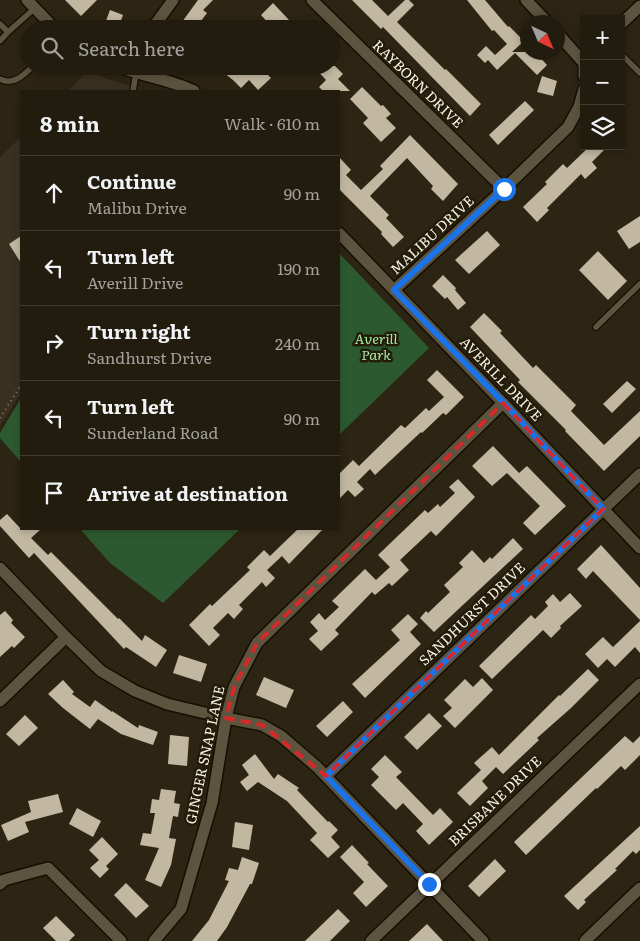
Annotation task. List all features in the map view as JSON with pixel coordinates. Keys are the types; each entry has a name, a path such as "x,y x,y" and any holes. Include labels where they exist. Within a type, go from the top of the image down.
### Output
{"street":[{"path":"159,20 173,0"},
{"name":"RAYBORN DRIVE","path":"312,0 332,20"},
{"path":"526,0 540,15"},
{"path":"31,4 46,20"},
{"path":"625,20 640,6"},
{"name":"RAYBORN DRIVE","path":"340,28 504,189"},
{"path":"565,42 582,60"},
{"path":"152,75 192,90"},
{"name":"MALIBU DRIVE","path":"394,290 568,127 580,103"},
{"name":"AVERILL DRIVE","path":"340,234 504,403 640,548"},
{"name":"GINGER SNAP LANE","path":"154,941 181,909 212,803 226,718 234,687 257,643 504,403"},
{"name":"SANDHURST DRIVE","path":"326,776 640,474"},
{"path":"0,568 66,638 101,670 135,691 167,704 226,718 262,724 281,736 326,776 483,941"},
{"path":"0,701 66,638"},
{"name":"BRISBANE DRIVE","path":"371,941 640,684"},
{"path":"0,884 4,880 48,868 121,941"},
{"path":"585,941 640,888"}],"lane":[{"path":"0,41 31,4"},
{"path":"0,24 8,32"},
{"path":"625,58 640,73"},
{"path":"0,80 9,82 17,80 23,75"},
{"path":"132,90 136,75"},
{"path":"596,327 640,284"}],"path":[{"path":"0,418 20,387"}],"highlighted area":[{"path":"503,403 603,509 326,776 262,725 226,718 234,687 257,643"}],"shaded area":[{"path":"84,75 96,75 141,90 69,90"},
{"path":"20,138 20,395 0,426 0,157"}],"green space":[{"name":"Averill Park","path":"340,254 429,348 340,434"},
{"path":"20,400 20,461 0,438 0,433"},
{"path":"81,530 239,530 163,603 110,563"}],"building":[{"path":"65,0 97,0 81,16"},
{"path":"198,0 213,0 203,10 207,13 202,20 183,20"},
{"path":"352,0 372,0 388,16 405,0 409,0 414,5 397,22 481,104 470,116 383,27 381,29"},
{"path":"467,0 485,0 508,27 520,37 520,45 512,52 520,52 520,58 515,53 497,70 488,60 485,63 477,55 486,46 495,55 507,44 494,30 492,31"},
{"path":"273,3 289,20 266,20 261,15"},
{"path":"110,10 123,15 121,20 106,20"},
{"path":"522,60 542,60 547,65 537,75"},
{"path":"340,71 343,74 338,79 350,91 322,90 319,87 326,80 321,75 340,75"},
{"path":"227,75 268,75 271,78 258,90 249,80 241,88"},
{"path":"542,76 557,81 553,96 537,92"},
{"path":"362,87 391,114 386,118 396,128 381,142 363,123 368,118 350,99"},
{"path":"525,101 534,110 498,145 489,135"},
{"path":"410,135 458,184 443,201 431,189 433,186 407,158 370,196 389,215 386,218 404,237 393,247 381,234 382,232 340,190 340,158 351,170 346,175 361,190 383,169 380,166"},
{"path":"586,150 604,150 592,162 597,168 585,179 581,174 547,208 549,210 537,222 523,207 547,184 545,182 563,164 567,168"},
{"path":"640,216 640,242 629,249 617,231"},
{"path":"487,231 500,245 469,274 455,260"},
{"path":"20,237 20,261 9,244"},
{"path":"598,251 627,281 608,300 579,270"},
{"path":"443,275 456,288 455,290 466,303 458,310 447,297 445,299 432,286"},
{"path":"484,313 533,368 536,365 576,405 571,411 604,445 640,411 640,436 604,471 518,382 520,380 470,327"},
{"path":"437,370 464,397 446,415 443,413 421,432 375,475 370,469 357,482 364,489 355,497 348,490 340,498 340,473 353,460 359,466 401,425 405,428 426,408 429,411 444,397 427,380"},
{"path":"627,381 636,389 612,413 603,404"},
{"path":"493,446 519,473 527,466 566,506 535,535 523,523 540,506 507,473 492,486 472,466"},
{"path":"458,479 475,497 436,536 431,531 400,560 409,570 392,586 389,583 375,595 372,592 335,630 339,634 321,651 309,639 318,631 310,622 319,613 325,620 339,607 332,601 365,569 376,580 390,567 378,555 425,510 428,513 438,504 440,507 455,493 449,487"},
{"path":"7,514 20,530 40,530 31,538 48,555 51,552 142,641 145,635 167,650 156,667 126,647 124,649 34,553 29,558 0,526 0,520"},
{"path":"297,530 322,530 289,564 282,556 267,570 275,578 266,587 262,582 239,605 243,609 234,619 228,613 213,628 220,635 209,646 189,625 210,604 212,606 250,570 247,567 264,550 270,556"},
{"path":"513,538 523,549 434,632 420,618 450,592 444,585 463,567 459,563 472,550 484,563 490,557 492,559"},
{"path":"601,545 640,588 640,620 593,571 586,579 577,569"},
{"path":"570,593 582,606 560,626 561,628 551,638 543,630 492,679 479,666 531,615 535,619 548,606 545,602 553,594 560,602"},
{"path":"5,611 13,620 11,623 25,637 14,648 12,646 0,657 0,615"},
{"path":"408,614 418,624 410,632 421,644 365,698 352,684 400,640 391,630"},
{"path":"640,621 640,653 635,647 615,667 607,659 598,668 585,654 603,637 613,647"},
{"path":"179,655 207,664 201,682 173,673"},
{"path":"588,669 599,680 537,738 539,740 503,774 496,767 482,781 488,788 470,806 457,793 481,770 474,763 492,747 499,755"},
{"path":"264,677 294,690 286,708 256,695"},
{"path":"482,678 493,690 455,728 443,716 452,708 444,700 465,679 473,687"},
{"path":"63,680 74,692 72,694 90,707 95,700 138,728 139,725 158,732 153,745 121,734 98,719 90,729 48,694"},
{"path":"343,701 353,712 327,737 316,726"},
{"path":"429,713 442,726 417,750 404,737"},
{"path":"25,715 38,728 19,746 6,734"},
{"path":"170,735 189,737 187,766 168,764"},
{"path":"625,736 633,743 640,736 640,755 625,770 621,766 526,855 514,842"},
{"path":"255,754 274,779 278,774 299,788 297,790 338,830 331,837 340,847 328,858 310,840 317,833 287,801 258,782 247,791 240,782 249,775 242,765"},
{"path":"385,755 402,772 396,777 433,815 440,808 453,822 429,845 416,831 423,824 403,803 396,810 371,785 379,777 371,769"},
{"path":"161,789 176,791 174,803 180,804 178,817 173,816 169,838 176,839 171,865 161,887 145,880 159,848 140,845 143,833 151,834 155,813 150,813 152,799 159,800"},
{"path":"58,794 63,812 25,822 29,832 8,841 1,825 31,812 28,801"},
{"path":"77,808 101,821 93,837 69,824"},
{"path":"235,822 253,825 249,850 232,847"},
{"path":"640,826 640,850 636,854 633,851 615,869 617,870 584,900 586,902 578,910 564,896"},
{"path":"102,837 118,854 106,866 109,869 100,878 90,868 99,860 89,850"},
{"path":"352,845 388,886 366,907 353,893 364,882 340,857"},
{"path":"242,857 259,863 252,884 250,884 227,927 217,941 192,941 209,920 229,881 225,880 229,868 238,870"},
{"path":"495,859 506,871 479,897 468,886"},
{"path":"126,883 149,906 136,918 114,895"},
{"path":"338,909 350,921 330,941 305,941"},
{"path":"56,916 75,935 69,941 56,941 43,928"},
{"path":"427,924 443,941 409,941"}],"route":[{"path":"429,884 326,776 603,509 504,403 394,290 504,189"}]}
